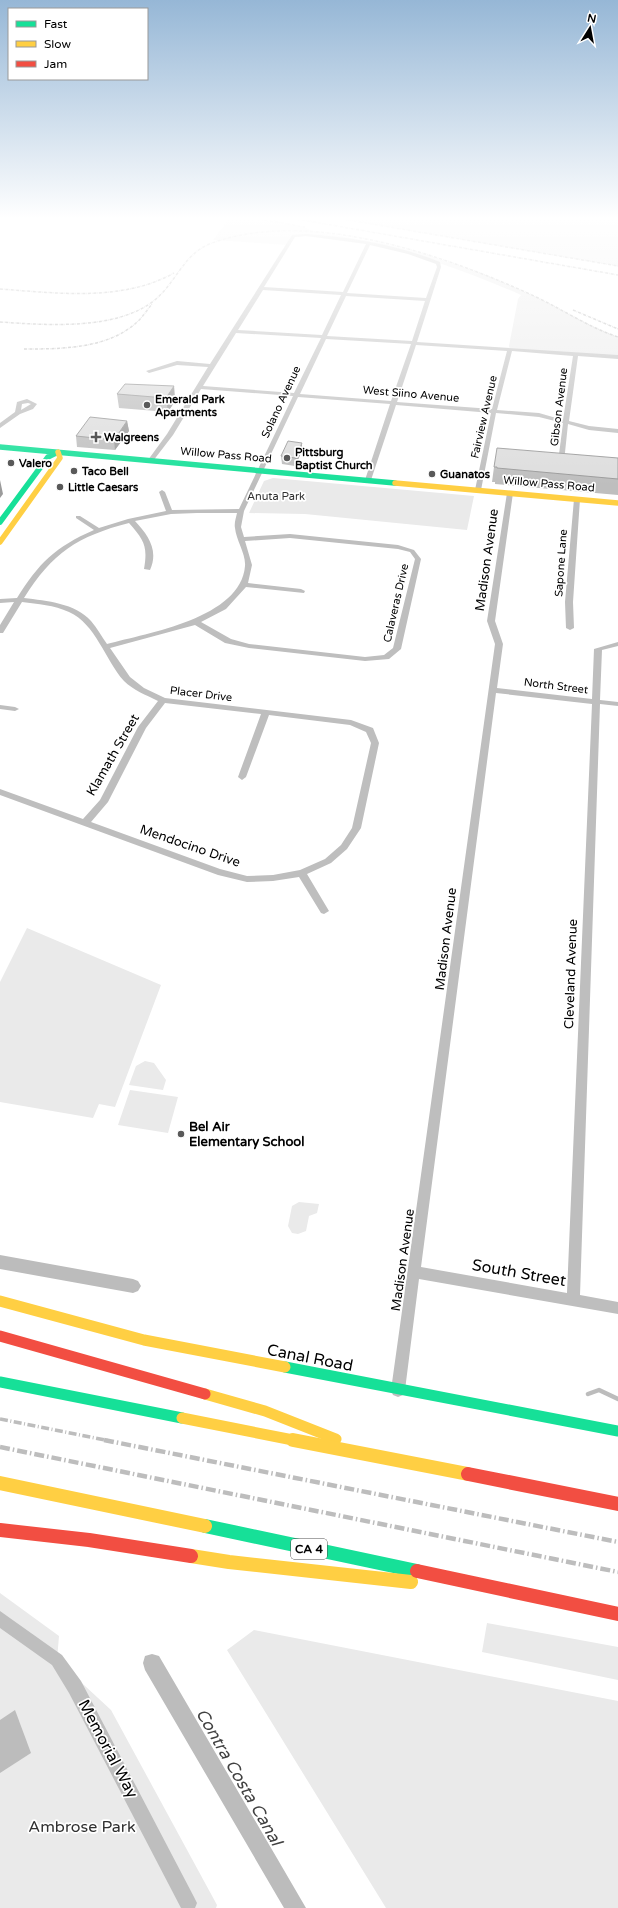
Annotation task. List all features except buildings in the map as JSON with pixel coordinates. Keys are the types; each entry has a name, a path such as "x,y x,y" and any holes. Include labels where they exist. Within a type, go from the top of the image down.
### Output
{"main road":[{"name":"Willow Pass Road","path":"0,447 618,503"},
{"path":"0,522 48,456 58,452 60,458 0,542"},
{"name":"Canal Road","path":"0,1301 144,1340 618,1432"},
{"path":"0,1336 265,1411 380,1457"},
{"path":"0,1382 618,1504"},
{"name":"CA 4","path":"0,1483 618,1614"},
{"path":"0,1530 89,1540 229,1562 417,1582"},
{"path":"433,1584 511,1592"}],"street":[{"path":"151,460 170,435 249,307"},
{"name":"Solano Avenue","path":"106,648 196,622 223,607 244,585 249,565 238,527 241,511 339,307"},
{"path":"368,480 426,307"},
{"path":"235,331 372,342 414,342 618,357"},
{"name":"Fairview Avenue","path":"478,490 494,411 510,349"},
{"name":"Gibson Avenue","path":"561,462 570,387 576,354"},
{"path":"149,371 177,363 212,366"},
{"name":"West Siino Avenue","path":"200,387 539,415 589,428 618,431"},
{"path":"0,426 18,413"},
{"path":"486,455 493,456"},
{"path":"554,461 568,462"},
{"path":"162,492 170,512"},
{"name":"Madison Avenue","path":"398,1390 499,644 491,621 510,493"},
{"name":"Sapone Lane","path":"570,628 569,602 577,499"},
{"path":"0,631 42,567 58,552 78,539 130,520 170,512 241,511"},
{"path":"78,517 100,531"},
{"path":"130,520 148,541 150,558 148,569"},
{"name":"Calaveras Drive","path":"196,622 228,641 249,646 365,659 386,657 397,649 418,559 412,551 398,546 309,537 290,536 241,539"},
{"path":"244,585 301,591"},
{"name":"Placer Drive","path":"0,595 10,596 20,600"},
{"name":"Placer Drive","path":"0,601 20,600 52,604 73,611 88,622 127,679 141,690 164,700 351,723 370,730"},
{"name":"Cleveland Avenue","path":"573,1300 598,649 618,644"},
{"name":"North Street","path":"492,690 618,704"},
{"name":"Klamath Street","path":"85,823 104,802 142,728 164,700"},
{"path":"0,707 15,709"},
{"path":"242,777 266,713"},
{"name":"Mendocino Drive","path":"0,792 218,872 247,879 273,878 302,873 328,861 344,847 356,828 375,743 370,730"},
{"path":"302,873 324,911"},
{"name":"South Street","path":"414,1272 618,1308"},
{"name":"Memorial Way","path":"0,1618 57,1660 75,1687 188,1903"}],"green space":[{"path":"516,307 555,307 596,328 618,337 618,357 510,349 509,346"},
{"name":"Anuta Park","path":"273,478 474,496 467,530 305,514 249,513 264,481"},
{"path":"27,928 161,985 115,1107 99,1104 93,1118 0,1102 0,982"},
{"path":"145,1061 154,1063 166,1080 163,1090 129,1085 136,1066"},
{"path":"130,1090 178,1097 168,1133 118,1125"},
{"path":"299,1202 319,1204 317,1213 309,1216 306,1231 298,1234 292,1233 288,1226 292,1206"},
{"name":"Ambrose Park","path":"0,1593 59,1636 57,1660 111,1710 217,1905 216,1908 0,1908"},
{"path":"487,1623 618,1647 618,1680 482,1652"},
{"path":"254,1630 618,1701 618,1908 386,1908 227,1650"}],"shaded area":[{"path":"15,1710 31,1753 0,1773 0,1720"}],"waterway":[{"name":"Contra Costa Canal","path":"0,1262 133,1286"},
{"path":"588,1394 599,1390 618,1399"},
{"name":"Contra Costa Canal","path":"152,1663 296,1908"}],"railway":[{"path":"0,322 81,324 122,317 143,307"},
{"path":"24,349 68,348 97,343 124,332 136,323 149,307"},
{"path":"555,307 596,328 618,337"},
{"path":"573,310 618,329"},
{"path":"0,1419 110,1441"},
{"path":"104,1440 618,1542"},
{"path":"0,1447 618,1572"}],"traffic: fast":[{"path":"0,447 395,483"},
{"path":"0,522 48,457 58,452"},
{"path":"285,1367 618,1431"},
{"path":"0,1382 182,1418"},
{"path":"205,1526 417,1571"}],"traffic: slow":[{"path":"0,542 60,458 58,452"},
{"path":"395,483 618,503"},
{"path":"0,1301 144,1340 285,1367"},
{"path":"205,1394 265,1411 336,1439"},
{"path":"182,1418 468,1474"},
{"path":"0,1483 205,1526"},
{"path":"191,1556 229,1562 411,1582"}],"traffic: jam":[{"path":"0,1336 205,1394"},
{"path":"468,1474 618,1504"},
{"path":"0,1530 89,1540 191,1556"},
{"path":"417,1571 618,1614"}],"place":[{"name":"Emerald Park Apartments","path":"147,405"},
{"name":"Walgreens","path":"96,437"},
{"name":"Pittsburg Baptist Church","path":"287,458"},
{"name":"Valero","path":"11,463"},
{"name":"Taco Bell","path":"74,471"},
{"name":"Guanatos","path":"432,474"},
{"name":"Little Caesars","path":"60,487"},
{"name":"Bel Air Elementary School","path":"181,1134"}]}
